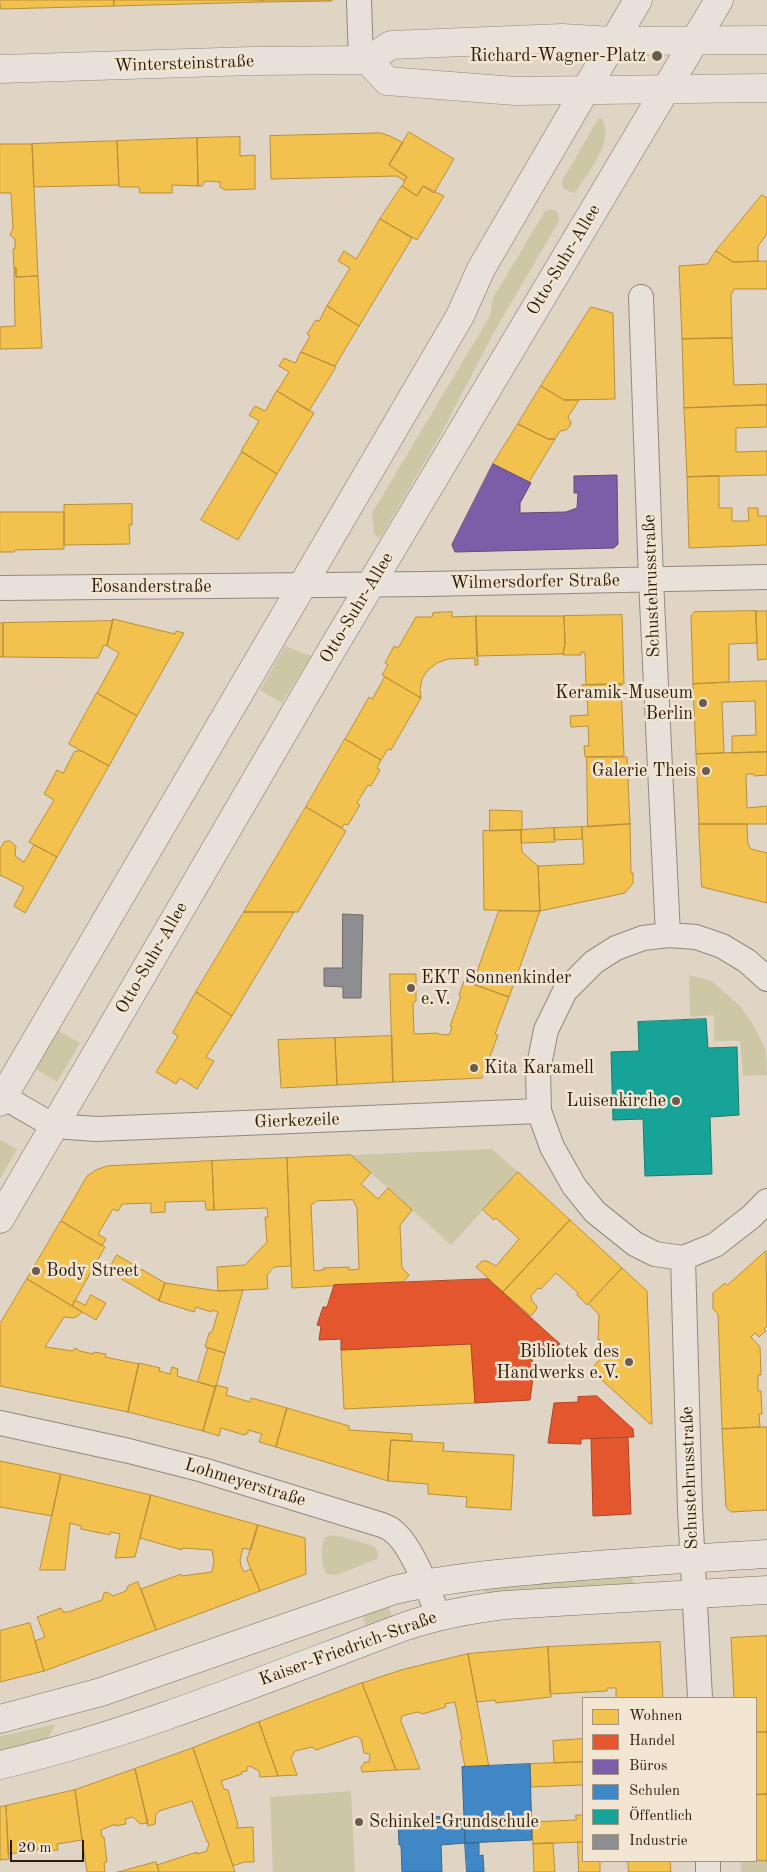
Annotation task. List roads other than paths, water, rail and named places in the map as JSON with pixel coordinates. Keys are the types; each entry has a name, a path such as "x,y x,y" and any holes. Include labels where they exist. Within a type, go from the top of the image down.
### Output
{"main road":[{"path":"1,1098 460,316 481,269 612,41 638,0"},
{"name":"Otto-Suhr-Allee","path":"0,1220 370,585 719,0"},
{"name":"Wintersteinstraße","path":"0,69 365,61 392,46 562,38 612,41 767,40"},
{"path":"365,61 387,81 507,91 767,88"},
{"name":"Kaiser-Friedrich-Straße","path":"0,1719 100,1692 394,1590 426,1583 565,1566 767,1554"},
{"name":"Kaiser-Friedrich-Straße","path":"0,1765 44,1755 169,1716 438,1615 505,1606 767,1590"}],"street":[{"path":"359,0 365,61"},
{"name":"Schustehrusstraße","path":"641,297 651,580 668,935"},
{"name":"Wilmersdorfer Straße","path":"303,586 767,577"},
{"name":"Eosanderstraße","path":"0,588 303,586"},
{"path":"767,979 747,960 722,946 696,937 668,935 643,938 616,948 594,962 565,991 546,1030 538,1070 539,1111 552,1148 574,1186 595,1212 635,1244 656,1254 683,1258 715,1245 751,1217 767,1201"},
{"path":"1,1098 54,1126"},
{"name":"Gierkezeile","path":"54,1126 114,1129 539,1111"},
{"name":"Schustehrusstraße","path":"683,1258 692,1558 700,1697"},
{"name":"Lohmeyerstraße","path":"0,1423 129,1451 203,1470 382,1525 394,1531 402,1541 426,1583 438,1615"}],"place":[{"name":"Richard-Wagner-Platz","path":"657,56"},
{"name":"Keramik-Museum Berlin","path":"703,703"},
{"name":"Galerie Theis","path":"706,771"},
{"name":"EKT Sonnenkinder e.V.","path":"411,988"},
{"name":"Kita Karamell","path":"474,1068"},
{"name":"Luisenkirche","path":"676,1101"},
{"name":"Body Street","path":"36,1271"},
{"name":"Bibliotek des Handwerks e.V.","path":"629,1362"},
{"name":"Schinkel-Grundschule","path":"359,1822"}]}
